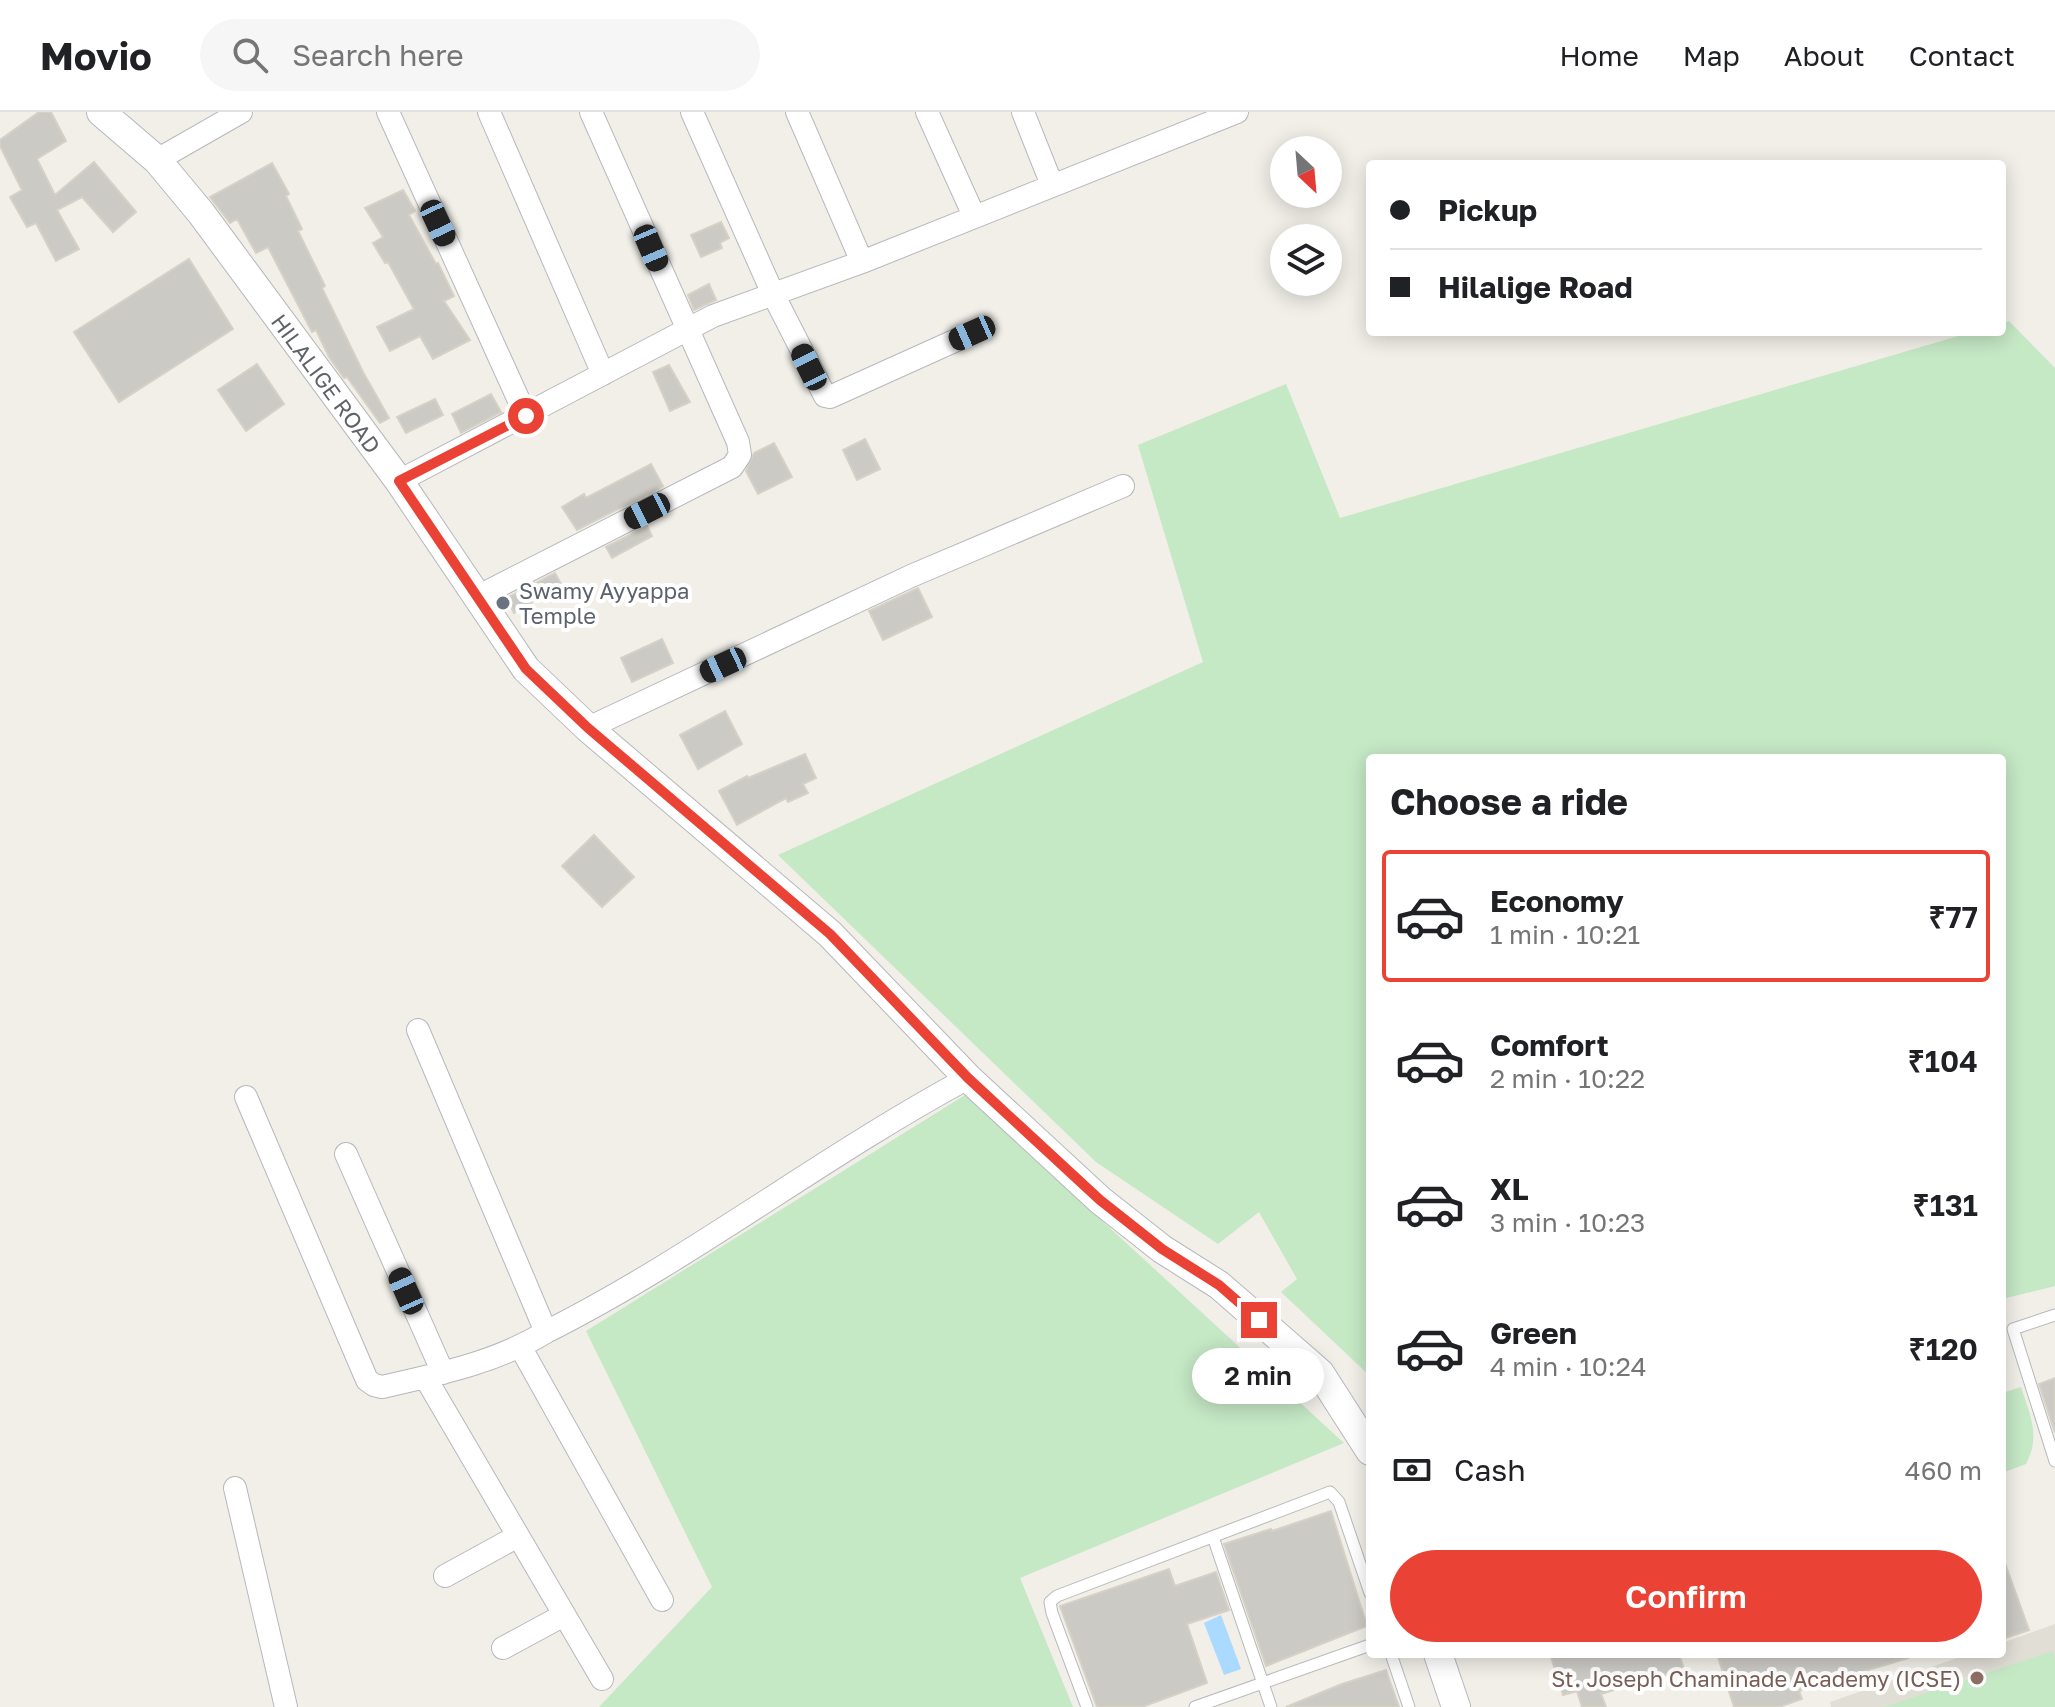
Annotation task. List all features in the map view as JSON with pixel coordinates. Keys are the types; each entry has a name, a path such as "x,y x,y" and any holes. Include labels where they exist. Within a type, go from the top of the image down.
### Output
{"street":[{"name":"HILALIGE ROAD","path":"101,112 157,160 201,213 399,481 526,669 588,728 830,934 968,1078 1100,1200 1162,1249 1219,1285 1320,1373 1366,1445"},
{"path":"157,160 241,112"},
{"path":"388,112 526,416"},
{"path":"489,112 603,374"},
{"path":"477,597 732,467 740,455 738,442 591,112"},
{"path":"692,112 773,294 821,391 830,397 972,333"},
{"path":"797,112 862,262"},
{"path":"927,112 974,216"},
{"path":"1023,112 1052,185"},
{"path":"399,481 713,316 862,262 1237,112"},
{"path":"588,728 911,576 1123,486"},
{"path":"418,1030 546,1332"},
{"path":"246,1097 367,1380 382,1387 434,1375 521,1348 607,1301 915,1107 968,1078"},
{"path":"346,1154 434,1375 518,1536 602,1679"},
{"path":"521,1348 662,1600"},
{"path":"235,1488 286,1707"},
{"path":"445,1576 518,1536"},
{"path":"503,1648 564,1615"},
{"path":"1439,1658 1456,1707"}],"lane":[{"path":"2055,1315 2013,1329 2055,1461"},
{"path":"1087,1707 1052,1613 1050,1602 1057,1596 1330,1492 1339,1502 1366,1581"},
{"path":"1213,1537 1271,1707"},
{"path":"1195,1707 1366,1646"},
{"path":"1392,1658 1409,1707"}],"shaded area":[{"name":"St. Joseph Chaminade Academy (ICSE)","path":"2055,1624 2055,1707 1831,1707 1830,1702 1957,1658 2006,1658 2006,1642"}],"green space":[{"path":"2009,321 2055,368 2055,1286 2006,1298 2006,754 1366,754 1366,1372 1281,1292 1297,1279 1259,1212 1218,1244 1096,1162 778,855 1203,662 1138,445 1286,384 1340,518 1958,336 2006,336 2006,322"},
{"path":"965,1095 1344,1443 1020,1578 1073,1707 599,1707 712,1587 586,1331"},
{"path":"2021,1387 2030,1416 2033,1444 2026,1464 2006,1472 2006,1392"},
{"path":"2053,1651 2055,1707 1884,1707"}],"water":[{"path":"1221,1615 1241,1669 1224,1675 1204,1623"}],"building":[{"path":"39,112 51,112 66,141 37,159 55,195 94,162 136,212 113,232 82,197 57,210 79,249 56,261 36,223 27,227 10,197 22,190 0,146 0,140"},
{"path":"272,163 289,194 286,196 302,229 298,231 325,286 322,288 389,418 380,423 329,357 316,330 312,332 268,247 256,253 237,219 230,223 210,197"},
{"path":"403,190 415,211 409,215 454,296 444,301 470,340 433,359 420,336 390,351 377,327 414,309 388,262 385,263 373,243 383,237 365,208"},
{"path":"721,222 729,238 720,243 722,248 701,257 691,235"},
{"path":"189,259 233,329 119,402 74,332"},
{"path":"709,284 716,300 694,310 688,295"},
{"path":"257,364 284,404 246,431 218,390"},
{"path":"669,365 690,402 670,411 653,372"},
{"path":"491,394 501,412 461,433 452,414"},
{"path":"435,399 443,415 406,433 397,417"},
{"path":"865,439 880,469 857,480 843,450"},
{"path":"774,443 792,477 758,494 746,471 754,453"},
{"path":"651,464 663,486 577,530 562,507"},
{"path":"647,526 652,536 612,558 606,547"},
{"path":"555,573 561,584 514,613 507,598"},
{"path":"918,588 932,617 883,640 869,611"},
{"path":"662,639 673,663 632,682 621,658"},
{"path":"725,711 742,744 698,769 680,735"},
{"path":"805,754 816,778 803,784 808,793 788,802 786,798 737,825 719,791 747,776"},
{"path":"594,835 634,877 602,907 562,866"},
{"path":"2055,1378 2055,1433 2039,1384"},
{"path":"1331,1511 1366,1626 1266,1666 1224,1544"},
{"path":"2006,1566 2029,1630 2006,1638"},
{"path":"1169,1569 1175,1586 1216,1572 1229,1610 1187,1624 1207,1683 1142,1707 1097,1707 1060,1606"},
{"path":"1551,1658 1680,1658 1684,1669 1601,1694 1606,1707 1582,1707 1577,1691 1563,1695"},
{"path":"1718,1658 1908,1658 1799,1691 1802,1699 1779,1707 1734,1707"},
{"path":"1386,1670 1399,1707 1286,1707 1342,1684"}],"place":[{"name":"Swamy Ayyappa Temple","path":"503,603"},
{"name":"St. Joseph Chaminade Academy (ICSE)","path":"1977,1678"}],"route":[{"path":"526,416 399,481 526,669 588,728 830,934 968,1078 1100,1200 1162,1249 1219,1285 1259,1320"}]}
